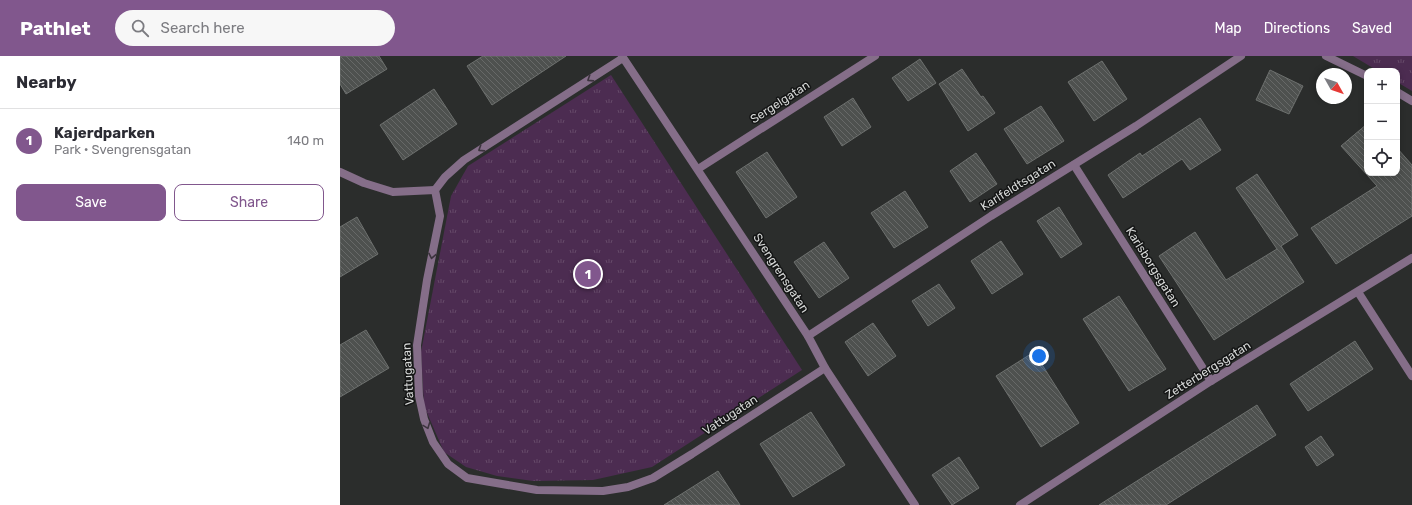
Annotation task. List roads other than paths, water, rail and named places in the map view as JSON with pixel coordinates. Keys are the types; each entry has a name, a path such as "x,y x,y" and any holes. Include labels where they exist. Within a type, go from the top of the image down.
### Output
{"street":[{"name":"Sergelgatan","path":"698,169 875,56"},
{"name":"Karlfeldtsgatan","path":"808,336 991,216 1074,165 1241,56"},
{"path":"1326,56 1364,75"},
{"name":"Svengrensgatan","path":"623,57 808,336 825,368 915,505"},
{"path":"340,172 364,183 393,192 435,190 445,177 464,160 623,57"},
{"path":"1400,94 1412,101"},
{"name":"Karlsborgsgatan","path":"1074,165 1211,381"},
{"name":"Vattugatan","path":"435,190 440,216 427,280 417,345 419,396 424,419 433,442 448,464 467,478 537,490 603,491 628,486 653,478 825,368"},
{"name":"Zetterbergsgatan","path":"1020,505 1211,381 1412,258"},
{"path":"1358,292 1412,376"}],"place":[{"name":"Kajerdparken","path":"588,274"}]}
